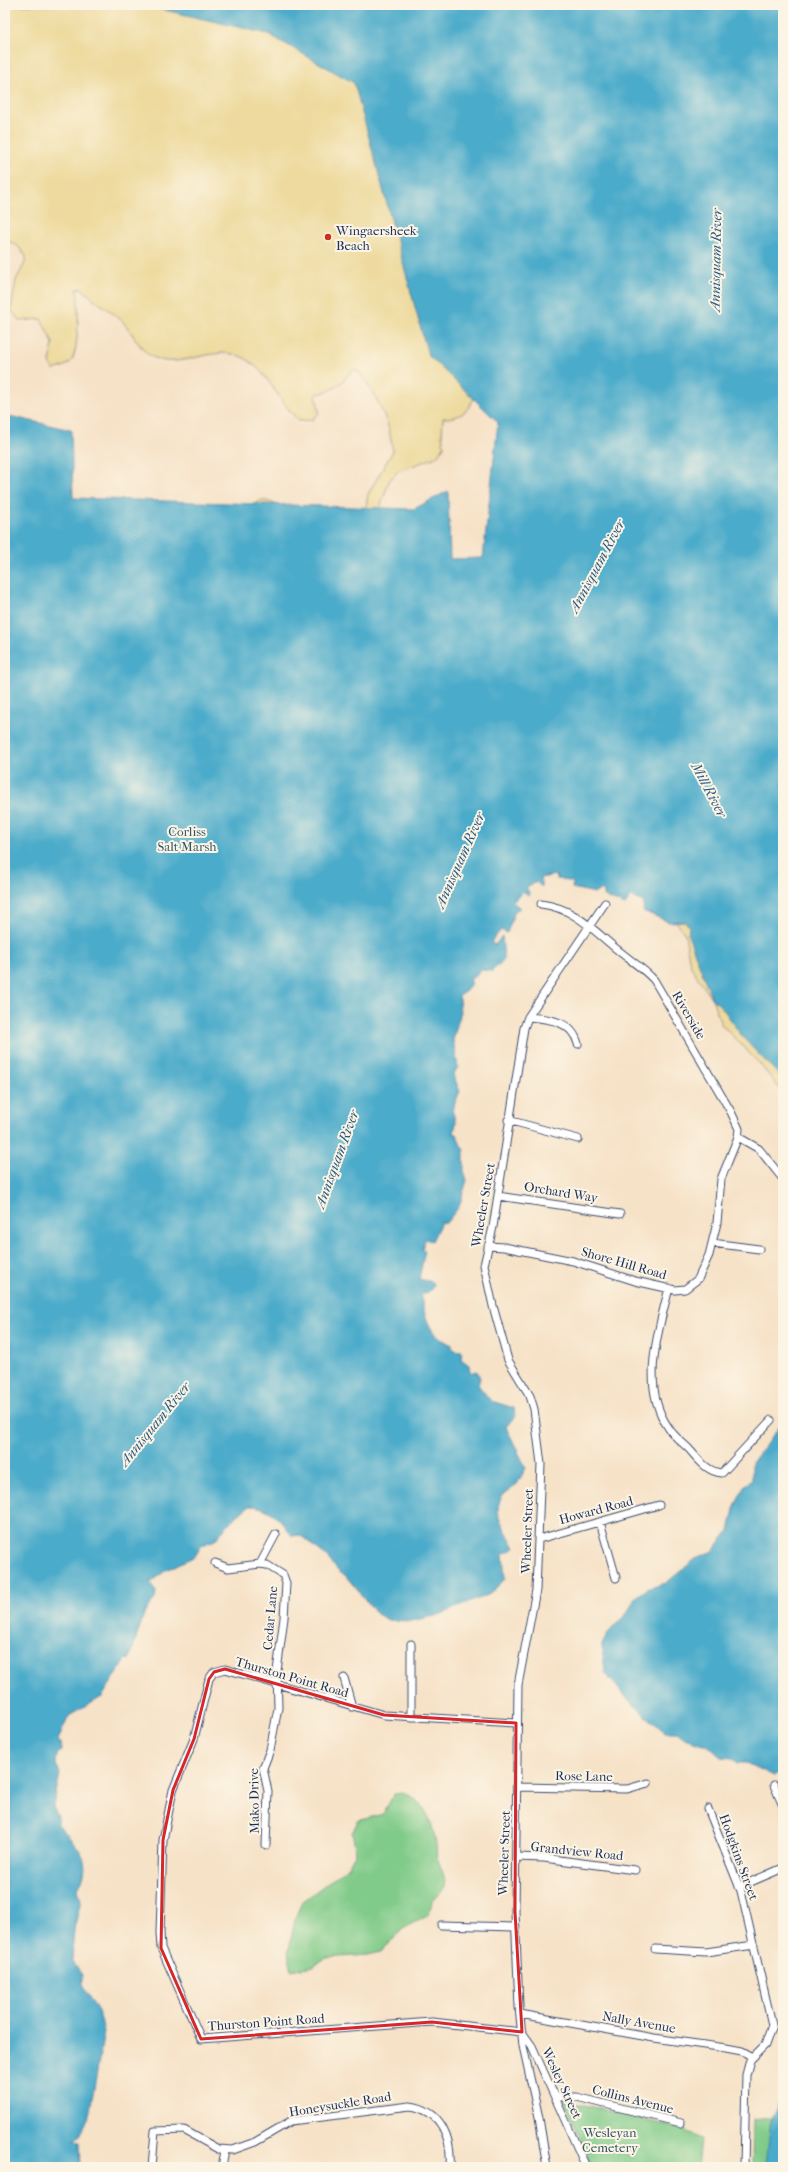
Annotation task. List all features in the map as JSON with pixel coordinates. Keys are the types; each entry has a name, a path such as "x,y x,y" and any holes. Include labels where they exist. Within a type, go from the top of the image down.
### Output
{"street":[{"name":"Wheeler Street","path":"547,2167 539,2118 524,2052 520,2014 516,1927 518,1787 516,1723 518,1685 536,1590 541,1464 534,1409 530,1396 508,1360 501,1338 484,1265 498,1196 520,1046 528,1017 605,903"},
{"path":"541,904 560,908 590,925"},
{"name":"Riverside","path":"590,925 619,951 643,968 654,980 734,1117 739,1129 738,1137"},
{"path":"528,1017 550,1019 562,1024 571,1030 578,1044"},
{"path":"508,1120 578,1139"},
{"path":"738,1137 759,1149 783,1179"},
{"name":"Shore Hill Road","path":"488,1246 504,1247 573,1261 635,1281 668,1288 685,1289 692,1285 703,1270 717,1223 721,1179 738,1137"},
{"name":"Orchard Way","path":"498,1196 620,1214"},
{"path":"712,1243 759,1249"},
{"path":"668,1288 653,1366 656,1399 668,1428 703,1465 717,1473 722,1473 771,1420"},
{"name":"Howard Road","path":"539,1539 551,1534 600,1522 658,1505"},
{"path":"600,1522 616,1578"},
{"path":"215,1563 228,1568 260,1564 276,1534"},
{"name":"Cedar Lane","path":"260,1564 274,1569 282,1575 286,1583 284,1618 277,1671 278,1686"},
{"path":"411,1644 411,1717"},
{"name":"Thurston Point Road","path":"516,1723 384,1715 278,1686 225,1669 214,1672 209,1679 194,1739 173,1790 163,1840 161,1948 201,2039 432,2022 522,2032"},
{"path":"344,1678 352,1707"},
{"name":"Mako Drive","path":"266,1845 268,1791 263,1768 275,1731 278,1686"},
{"name":"Rose Lane","path":"518,1787 628,1789 648,1784"},
{"path":"774,1785 783,1806"},
{"name":"Hodgkins Street","path":"708,1809 740,1887 772,2025 765,2045 750,2060 746,2074 744,2167"},
{"name":"Grandview Road","path":"516,1857 544,1858 634,1870"},
{"path":"740,1887 783,1868"},
{"path":"441,1925 516,1927"},
{"path":"655,1949 706,1952 754,1945"},
{"name":"Nally Avenue","path":"520,2014 654,2038 726,2048 742,2051 753,2057"},
{"name":"Wesley Street","path":"522,2032 532,2046 586,2167"},
{"name":"Collins Avenue","path":"556,2097 577,2097 681,2123"},
{"name":"Honeysuckle Road","path":"225,2150 233,2150 255,2142 291,2121 410,2106 428,2111 436,2116 442,2125 450,2142 450,2167"},
{"path":"152,2167 155,2131 184,2130 225,2150 222,2167"}],"highlighted area":[{"path":"225,1669 384,1715 516,1723 515,1912 522,2032 432,2022 201,2039 161,1948 163,1840 173,1790 194,1739 209,1679 214,1672"}],"green space":[{"path":"403,1793 411,1796 417,1801 427,1813 433,1829 437,1857 445,1879 445,1887 432,1901 429,1915 403,1929 381,1952 368,1955 326,1958 313,1966 292,1970 288,1953 295,1918 302,1902 348,1867 356,1852 352,1833 358,1821 383,1814 394,1794"},
{"name":"Wesleyan Cemetery","path":"564,2100 681,2129 701,2138 698,2167 592,2167"},
{"path":"771,2118 770,2124 783,2122 783,2167 752,2167 753,2120"}],"sand":[{"name":"Wingaersheek Beach","path":"5,5 379,5 392,14 424,53 463,85 483,99 513,129 573,200 625,240 633,251 620,292 609,355 548,468 535,513 508,513 498,505 495,493 513,473 516,449 509,438 499,429 497,418 499,404 492,397 475,396 463,413 455,417 443,418 442,434 444,447 436,457 398,471 389,481 376,520 365,534 354,534 322,530 288,523 272,518 259,512 251,506 262,500 351,525 365,514 368,494 393,451 390,433 382,410 363,377 353,369 345,379 333,389 316,394 319,413 312,420 299,421 292,414 267,379 254,364 246,359 227,353 176,361 157,359 144,350 120,319 91,297 82,288 77,289 78,325 76,346 72,360 68,364 53,370 50,363 53,343 41,319 20,321 11,310 16,280 25,263 26,256 17,245 5,240"},
{"path":"682,911 783,1071 783,1093 760,1064 721,1024 713,1001 690,965 685,934 675,920"}],"water":[{"path":"143,5 783,5 783,1080 746,1041 725,1011 712,999 688,935 689,927 685,921 669,922 643,911 644,902 631,897 625,905 604,896 604,892 601,890 595,893 572,888 573,882 557,879 556,875 540,878 542,887 536,882 526,887 530,894 529,896 523,891 513,902 520,908 515,911 507,933 501,930 491,942 495,945 502,936 504,960 492,971 481,970 470,980 472,983 459,997 460,1015 453,1040 458,1067 453,1075 460,1091 452,1110 456,1122 454,1134 457,1134 464,1150 464,1171 467,1180 459,1207 446,1223 441,1222 432,1241 425,1239 422,1249 425,1250 419,1279 433,1282 434,1286 426,1294 421,1294 422,1304 433,1332 439,1338 452,1345 453,1350 462,1351 461,1359 469,1365 470,1373 477,1371 480,1378 478,1385 491,1401 514,1408 515,1416 506,1427 526,1468 517,1484 502,1496 498,1506 499,1518 515,1548 503,1554 505,1579 490,1594 439,1615 411,1621 388,1620 377,1614 345,1575 339,1572 325,1555 300,1535 292,1536 280,1519 269,1511 263,1508 249,1506 232,1520 215,1540 202,1545 195,1556 166,1570 152,1582 149,1581 156,1592 155,1599 145,1611 129,1660 126,1659 102,1697 69,1716 57,1742 60,1743 61,1751 57,1755 56,1764 60,1774 53,1807 58,1817 58,1824 82,1854 85,1869 78,1889 81,1900 74,1929 72,1961 82,1975 82,1985 100,2016 104,2032 89,2116 79,2138 75,2139 75,2141 80,2142 81,2167 5,2167 5,415 71,430 73,498 414,509 448,491 450,559 483,558 498,422 428,355 354,83 268,34"},
{"path":"783,1422 783,1773 774,1776 747,1763 738,1763 732,1758 721,1757 707,1745 684,1738 676,1732 665,1732 631,1703 605,1673 602,1645 608,1633 628,1612 635,1598 647,1589 666,1583 698,1557 713,1551 729,1531 734,1509 744,1486 752,1480 752,1463"},
{"path":"783,2096 783,2167 766,2167 771,2118"}],"place":[{"name":"Wingaersheek Beach","path":"328,237"}],"water label":[{"name":"Annisquam River","path":"716,260"},
{"name":"Annisquam River","path":"597,566"},
{"name":"Mill River","path":"709,790"},
{"name":"Annisquam River","path":"460,860"},
{"name":"Annisquam River","path":"337,1159"},
{"name":"Annisquam River","path":"155,1424"}],"park label":[{"name":"Corliss Salt Marsh","path":"187,838"}]}
